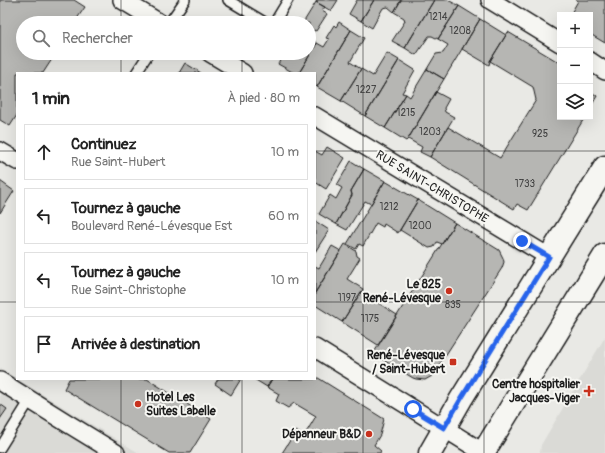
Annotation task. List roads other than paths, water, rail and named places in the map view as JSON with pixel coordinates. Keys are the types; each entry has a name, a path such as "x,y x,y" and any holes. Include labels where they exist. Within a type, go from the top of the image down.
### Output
{"main road":[{"path":"430,453 461,399 605,167"},
{"path":"483,453 605,255"}],"street":[{"path":"122,0 148,16"},
{"path":"490,0 557,41"},
{"path":"222,60 241,72"},
{"path":"593,63 605,71"},
{"name":"RUE SAINT-CHRISTOPHE","path":"316,117 549,257"},
{"path":"0,151 16,161"},
{"path":"316,349 483,453"},
{"path":"0,381 116,453"}],"lane":[{"path":"174,16 184,0"},
{"path":"228,0 254,16"},
{"path":"278,16 288,0"},
{"path":"137,72 144,60"},
{"path":"0,448 30,400"}],"place":[{"name":"Le 825 René-Lévesque","path":"449,291"},
{"name":"René-Lévesque / Saint-Hubert","path":"453,362"},
{"name":"Centre hospitalier Jacques-Viger","path":"589,391"},
{"name":"Hotel Les Suites Labelle","path":"138,404"},
{"name":"Dépanneur B&D","path":"369,434"}]}
